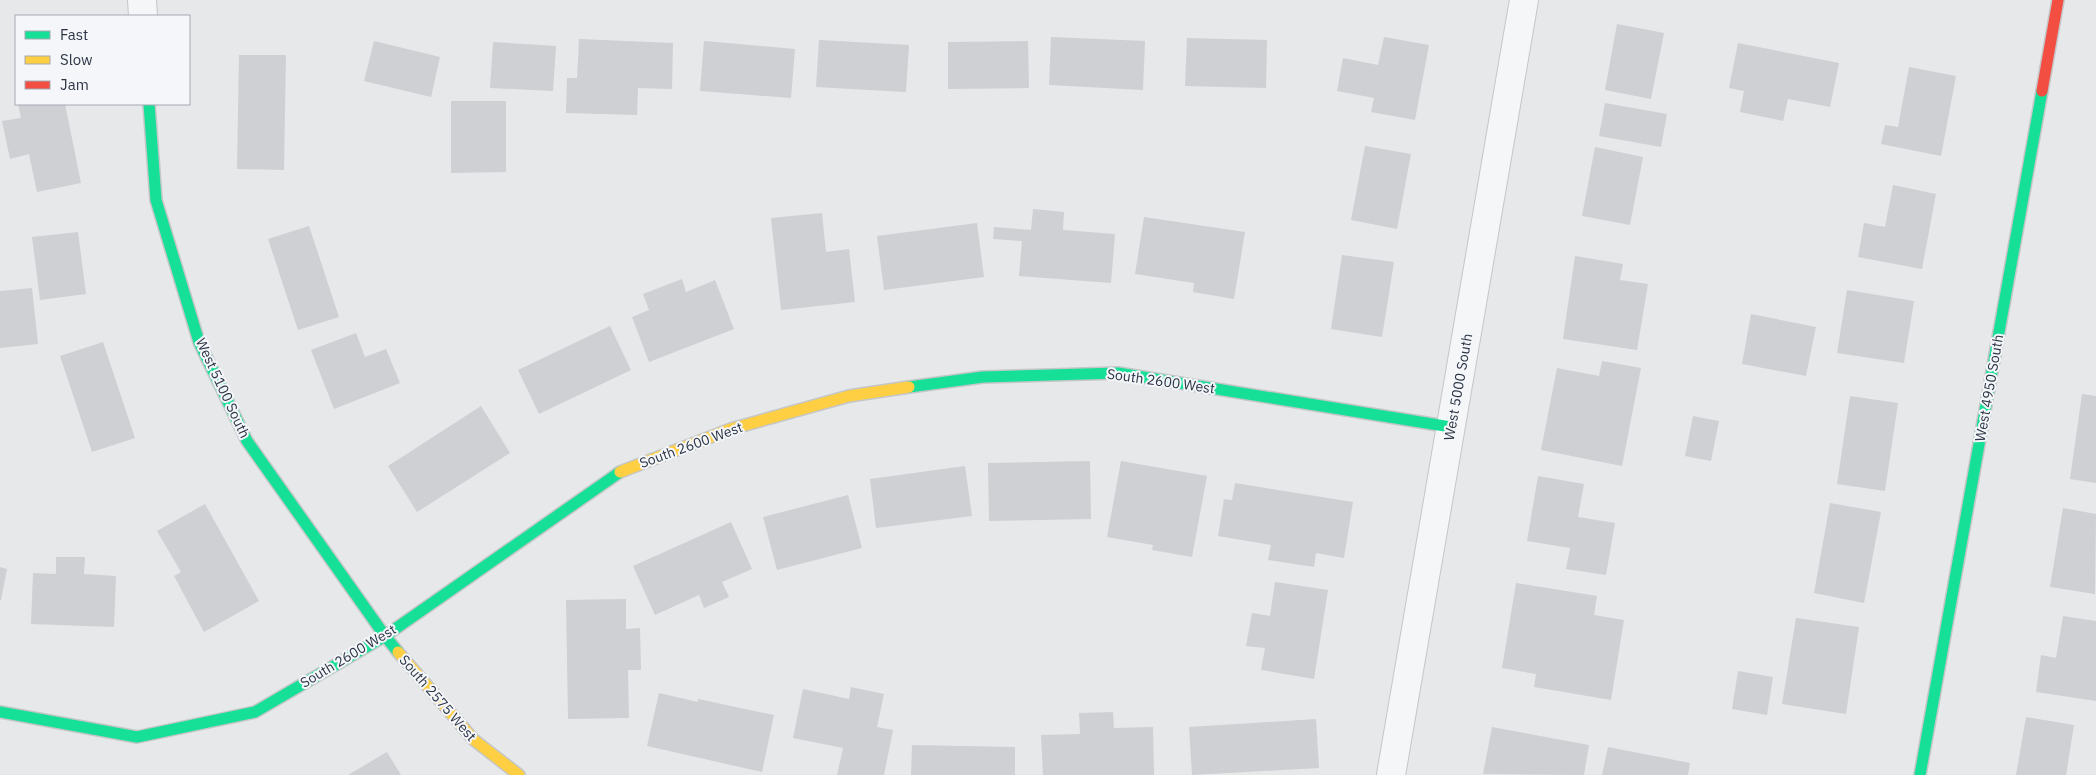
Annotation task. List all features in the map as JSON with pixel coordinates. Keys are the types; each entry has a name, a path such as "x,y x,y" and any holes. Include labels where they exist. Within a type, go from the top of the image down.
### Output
{"street":[{"path":"142,0 143,15"},
{"name":"West 5000 South","path":"1391,775 1524,0"},
{"name":"West 4950 South","path":"1920,775 2058,0"},
{"name":"West 5100 South","path":"149,105 156,200 199,342 247,441 385,636"},
{"name":"South 2600 West","path":"0,712 137,737 255,712 385,636 619,472 731,429 849,396 982,377 1118,373 1451,427"},
{"name":"South 2575 West","path":"385,636 474,740 518,775"}],"building":[{"path":"1617,24 1664,33 1651,99 1605,90"},
{"path":"1051,37 1145,41 1143,90 1049,85"},
{"path":"1384,37 1429,45 1415,120 1371,112 1374,98 1337,91 1343,58 1378,65"},
{"path":"1187,38 1267,40 1266,88 1185,86"},
{"path":"579,39 673,43 672,89 638,88 637,115 566,113 567,78 577,78"},
{"path":"819,40 909,45 906,92 816,87"},
{"path":"374,41 440,57 431,97 364,81"},
{"path":"704,41 795,49 791,98 700,91"},
{"path":"1028,41 1029,88 948,89 948,42"},
{"path":"493,42 556,46 553,91 490,88"},
{"path":"1738,43 1839,63 1830,107 1788,99 1783,121 1740,112 1744,91 1729,88"},
{"path":"239,55 286,55 284,170 237,169"},
{"path":"1909,67 1956,76 1941,156 1881,144 1885,125 1898,127"},
{"path":"451,101 506,101 506,172 451,173"},
{"path":"1605,103 1667,114 1661,147 1599,136"},
{"path":"18,105 65,105 81,183 37,192 29,154 10,159 2,121 21,118"},
{"path":"1365,146 1411,154 1397,229 1351,220"},
{"path":"1595,147 1643,157 1630,225 1582,216"},
{"path":"1893,185 1936,194 1922,269 1858,257 1864,223 1885,227"},
{"path":"1033,209 1064,212 1063,230 1115,234 1111,283 1019,276 1022,241 993,239 994,227 1031,230"},
{"path":"822,213 826,252 849,249 855,302 781,310 771,218"},
{"path":"1144,217 1245,232 1234,299 1193,292 1194,283 1135,274"},
{"path":"977,223 984,277 884,290 877,236"},
{"path":"309,226 339,317 298,330 268,239"},
{"path":"78,232 86,294 40,300 32,237"},
{"path":"1342,255 1394,262 1382,337 1331,329"},
{"path":"1575,256 1623,264 1620,280 1648,284 1637,350 1563,339"},
{"path":"682,279 686,292 715,280 734,329 649,362 632,317 649,310 643,294"},
{"path":"32,288 38,344 0,348 0,291"},
{"path":"1847,290 1914,301 1904,363 1837,353"},
{"path":"1751,314 1816,327 1806,376 1742,364"},
{"path":"610,326 631,370 539,414 518,370"},
{"path":"356,333 365,357 386,349 400,383 334,409 311,350"},
{"path":"103,342 135,438 92,452 60,356"},
{"path":"1602,361 1641,368 1622,466 1541,450 1557,368 1599,376"},
{"path":"2082,394 2096,396 2096,483 2070,479"},
{"path":"1850,396 1898,403 1885,491 1837,484"},
{"path":"481,406 510,453 417,512 388,466"},
{"path":"1693,416 1719,421 1711,461 1685,456"},
{"path":"1090,461 1091,519 989,521 988,463"},
{"path":"1121,461 1207,476 1192,557 1152,550 1153,545 1107,537"},
{"path":"965,466 972,516 876,528 870,479"},
{"path":"1538,476 1584,484 1578,517 1615,523 1606,575 1566,569 1570,548 1527,541"},
{"path":"1235,483 1353,502 1344,558 1316,553 1314,567 1268,560 1271,545 1218,536 1224,499 1232,500"},
{"path":"848,495 862,548 777,570 763,517"},
{"path":"1830,503 1881,512 1864,603 1814,593"},
{"path":"205,504 259,601 204,632 174,576 181,572 157,531"},
{"path":"2063,508 2096,514 2095,594 2050,587"},
{"path":"731,522 752,569 722,582 729,597 704,608 699,595 655,615 633,566"},
{"path":"56,557 85,557 84,574 116,576 114,627 31,624 33,573 56,574"},
{"path":"0,567 7,569 1,600 0,600"},
{"path":"1275,582 1328,590 1314,679 1261,670 1265,648 1246,646 1252,613 1270,616"},
{"path":"1516,583 1597,596 1594,615 1624,620 1611,700 1534,687 1536,674 1502,668"},
{"path":"626,599 626,629 640,628 641,670 628,670 629,718 568,719 566,600"},
{"path":"2063,616 2096,621 2096,701 2036,692 2041,655 2056,658"},
{"path":"1796,618 1859,627 1846,714 1782,704"},
{"path":"1738,671 1773,677 1767,715 1732,709"},
{"path":"851,687 884,694 877,727 893,730 884,775 837,775 843,748 793,738 803,689 849,699"},
{"path":"659,693 698,702 698,699 774,715 762,772 647,746"},
{"path":"1113,712 1114,728 1153,727 1154,775 1043,775 1041,735 1080,734 1079,713"},
{"path":"2026,717 2074,725 2066,775 2016,775"},
{"path":"1316,719 1319,768 1192,775 1189,727"},
{"path":"1492,727 1589,745 1584,775 1483,774"},
{"path":"912,745 1015,747 1015,775 911,775"},
{"path":"1608,747 1690,763 1688,775 1602,775"},
{"path":"387,752 401,775 348,775"}],"traffic: fast":[{"path":"1920,775 2042,91"},
{"path":"149,105 156,200 199,342 247,441 398,652"},
{"path":"909,387 983,377 1118,373 1451,427"},
{"path":"0,712 137,737 255,712 385,636 620,472"}],"traffic: slow":[{"path":"620,472 731,429 849,396 909,387"},
{"path":"398,652 474,740 519,775"}],"traffic: jam":[{"path":"2042,91 2058,0"}]}
